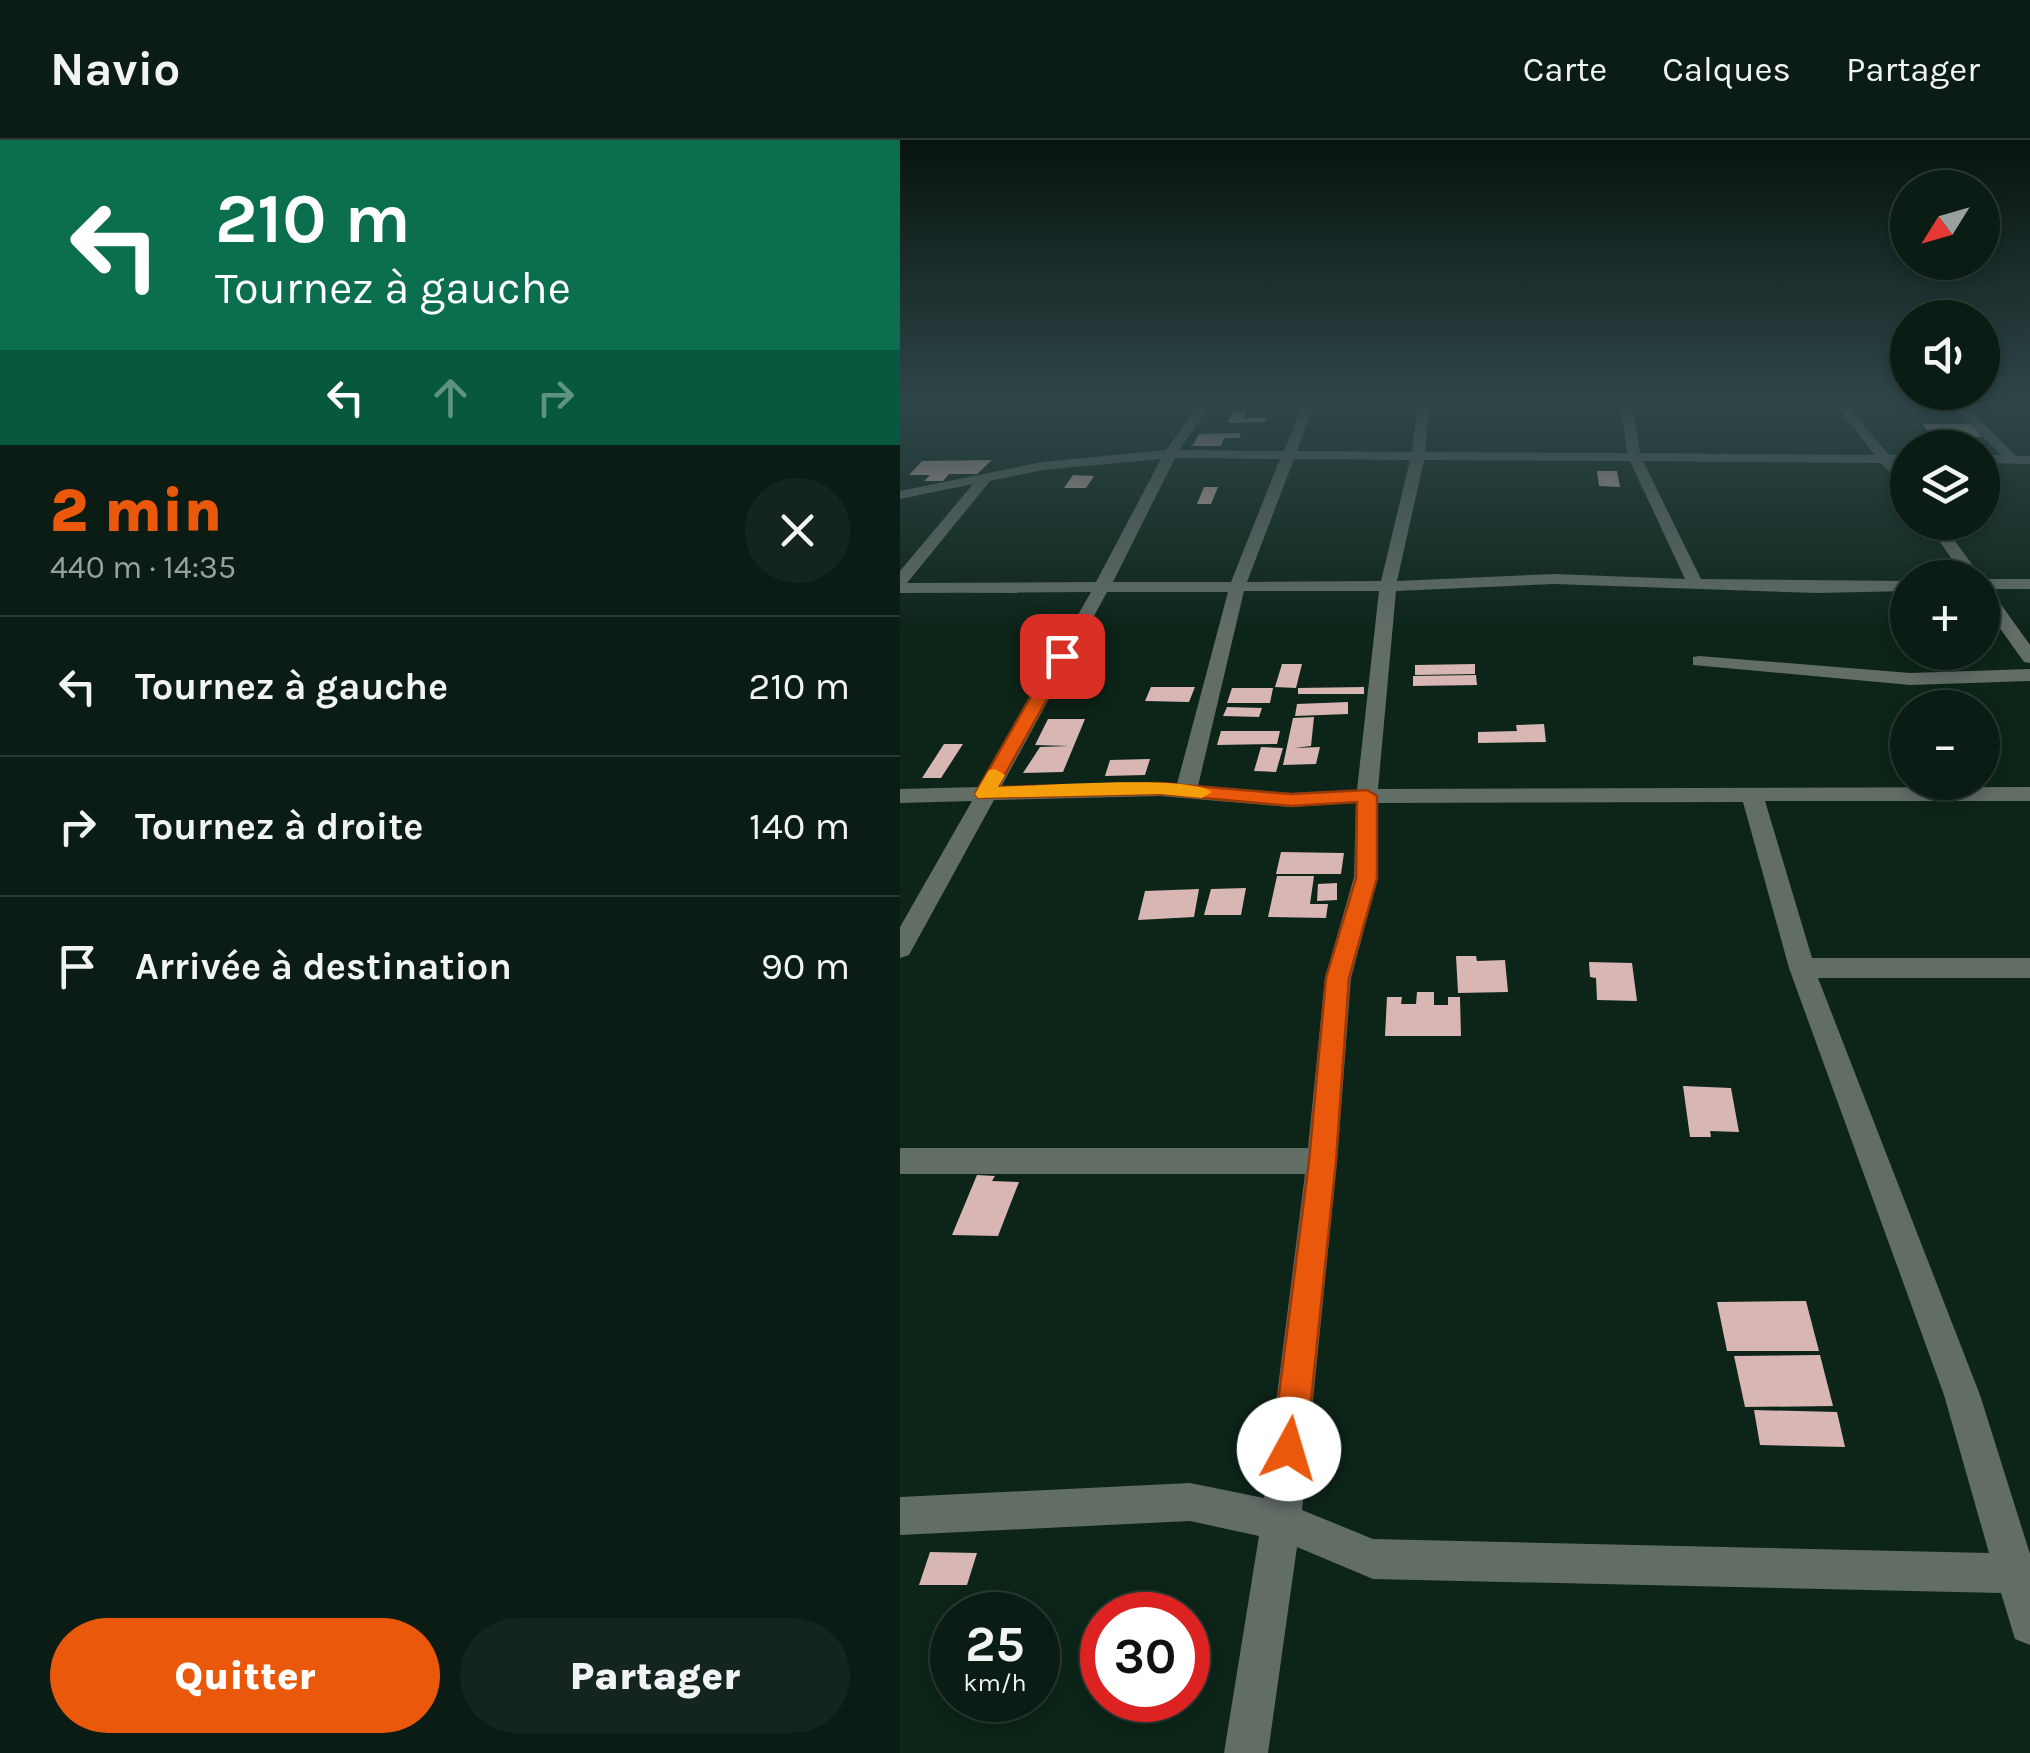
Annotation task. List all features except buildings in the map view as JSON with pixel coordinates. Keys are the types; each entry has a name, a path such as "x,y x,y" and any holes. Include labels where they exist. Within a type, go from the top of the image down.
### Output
{"street":[{"path":"900,495 970,480"},
{"path":"900,584 983,480"},
{"path":"900,949 1102,588 1157,480"},
{"path":"1186,791 1237,587 1277,480"},
{"path":"1246,1753 1281,1521 1322,1161 1338,978 1366,878 1367,796 1388,586 1412,480"},
{"path":"1646,480 1696,585"},
{"path":"900,584 1102,588 1388,586 1554,579 1696,585 1890,586"},
{"path":"2000,586 2030,584"},
{"path":"2000,614 2030,658"},
{"path":"1699,661 1910,678 2030,675"},
{"path":"900,796 1186,791 1291,800 1367,796 2030,794"},
{"path":"1752,795 1802,968 1962,1395 2022,1574 2030,1624"},
{"path":"1802,968 2030,968"},
{"path":"900,1161 1322,1161"},
{"path":"900,1516 1190,1502 1281,1521 1373,1559 2022,1574"}],"slow traffic":[{"path":"995,775 984,794 1160,788 1202,792"}],"route":[{"path":"1062,656 984,794 1160,788 1291,800 1367,796 1366,878 1338,978 1322,1161 1289,1449"}]}
